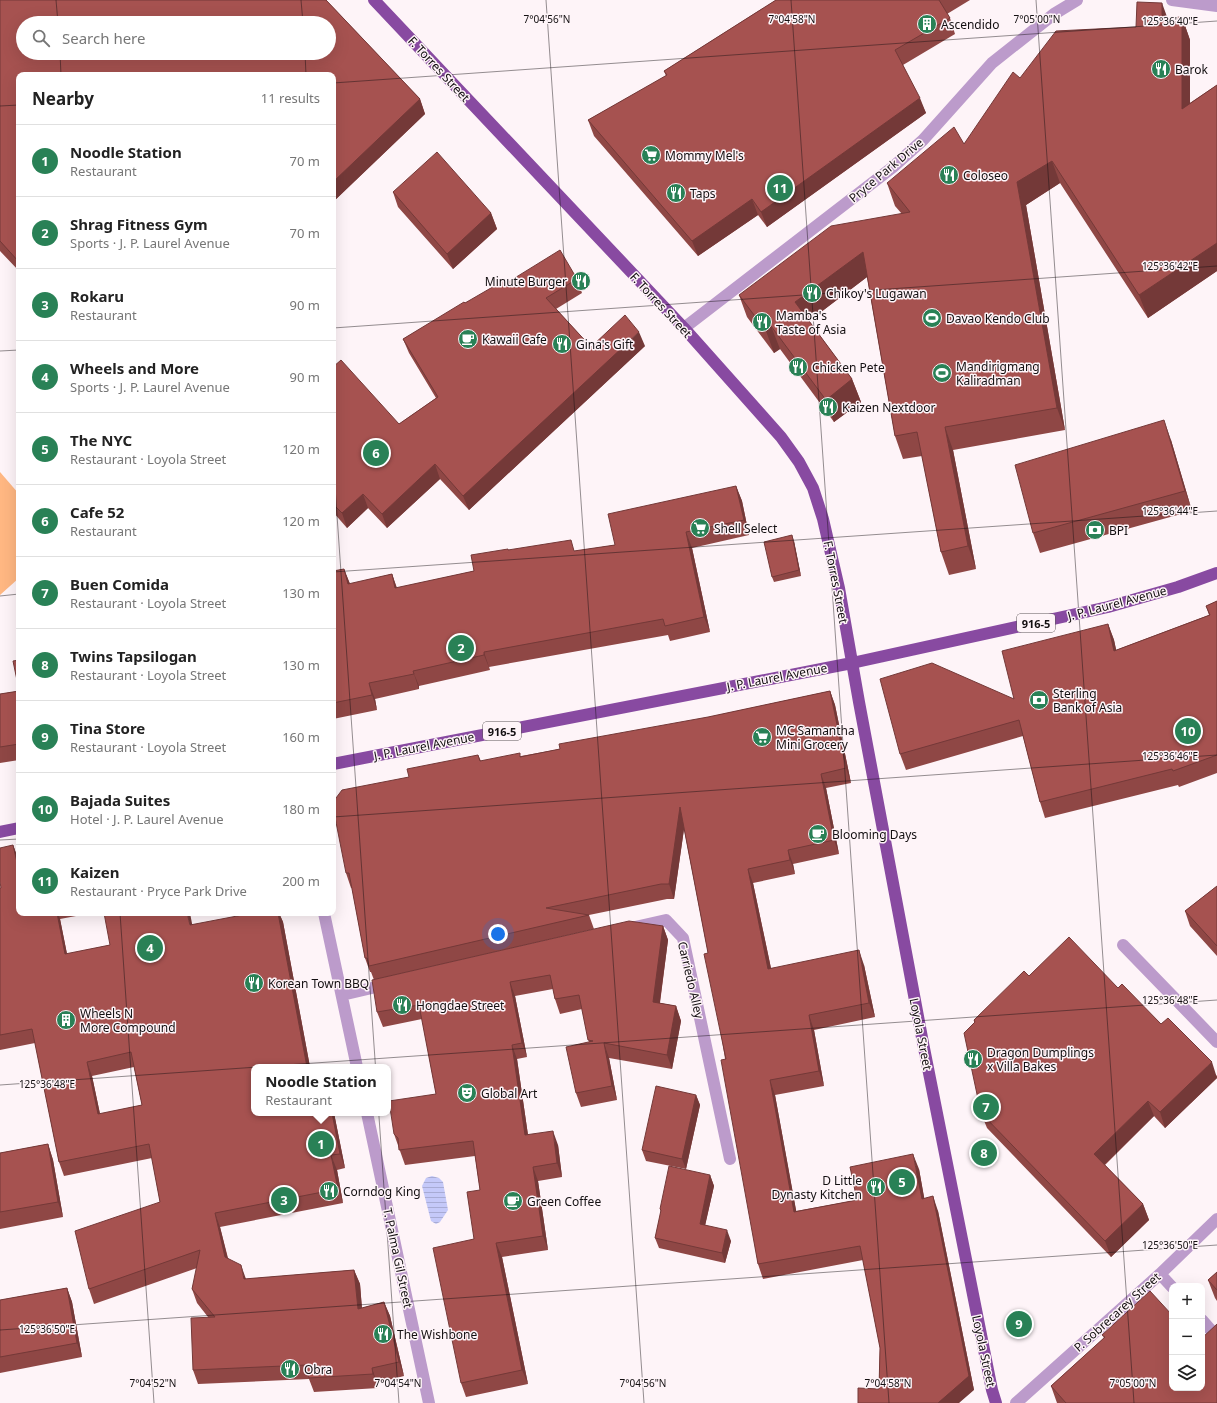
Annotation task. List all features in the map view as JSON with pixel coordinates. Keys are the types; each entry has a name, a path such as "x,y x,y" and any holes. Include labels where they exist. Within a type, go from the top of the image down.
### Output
{"main road":[{"name":"F. Torres Street","path":"374,0 684,328 781,437 806,474 813,488 823,520 839,588 852,663"},
{"name":"J. P. Laurel Avenue","path":"336,763 852,663 1108,607 1178,587 1217,573"},
{"name":"Loyola Street","path":"852,663 923,1043 990,1382 996,1403"},
{"path":"0,832 16,829"}],"street":[{"name":"Pryce Park Drive","path":"684,328 893,167 946,116 992,63 1054,14 1077,0"},
{"path":"1172,0 1217,6"},
{"path":"325,916 356,1064"},
{"name":"Carriedo Alley","path":"627,929 666,920 683,938 730,1159"},
{"path":"1123,945 1217,1042"},
{"path":"342,996 403,981"},
{"name":"T. Palma Gil Street","path":"368,1116 429,1403"},
{"name":"P. Sobrecarey Street","path":"1016,1403 1160,1274 1217,1219"},
{"path":"1160,1274 1169,1284"},
{"path":"1205,1323 1217,1337"}],"shaded area":[{"path":"0,472 16,491 16,581 0,595"}],"water":[{"path":"432,1176 439,1178 443,1182 448,1210 440,1222 436,1224 431,1221 422,1186 426,1178"}],"building":[{"path":"0,0 326,0 420,99 336,179 336,72 16,72 16,259 0,241"},
{"path":"776,0 939,0 950,18 895,50 920,98 761,212 752,199 692,241 588,120 667,75 664,71"},
{"path":"1137,2 1162,3 1162,18 1182,17 1182,109 1217,85 1217,243 1139,295 1052,161 1017,182 1057,408 945,427 968,546 941,552 917,432 895,436 863,252 795,302 852,379 826,400 771,326 766,331 739,295 831,226 910,212 887,183 954,127 964,144 1013,72 1020,78 1056,31 1136,27"},
{"path":"437,152 491,213 447,254 393,192"},
{"path":"560,250 577,279 546,298 591,347 625,315 639,332 463,496 435,464 382,514 363,494 342,513 336,507 336,364 341,360 399,424 438,397 403,339 464,302 465,303 503,281 505,284"},
{"path":"1164,420 1185,491 1033,533 1015,465"},
{"path":"736,486 744,520 686,532 704,617 665,626 663,619 484,652 484,655 413,671 414,674 369,683 372,695 336,702 336,570 344,569 348,584 392,574 395,588 474,571 471,555 571,540 574,551 615,545 608,514"},
{"path":"792,535 799,570 772,577 764,542"},
{"path":"1217,601 1217,755 1173,771 1172,769 1040,802 1019,720 900,754 880,679 932,663 1014,699 1002,651 1108,624 1114,651 1210,615 1206,606"},
{"path":"16,660 16,676 13,661"},
{"path":"16,691 16,744 0,747 0,694"},
{"path":"830,691 846,768 821,774 834,840 788,850 790,860 748,869 768,969 859,950 869,1003 809,1015 819,1071 770,1080 794,1212 857,1200 850,1167 913,1154 922,1199 933,1196 969,1376 938,1403 858,1403 858,1388 879,1389 880,1348 860,1246 758,1264 721,1060 726,1059 704,954 708,953 680,807 669,884 661,884 546,908 589,915 369,966 367,958 365,958 349,873 346,873 336,822 336,798 342,790 409,777 407,769 478,755 480,761 520,753 520,757 560,749 559,744 708,717"},
{"path":"13,845 16,858 16,916 58,916 65,954 110,945 105,916 188,916 190,925 237,916 279,916 306,1064 251,1064 251,1116 333,1116 340,1154 331,1155 338,1189 215,1213 225,1257 241,1265 244,1279 354,1270 358,1309 384,1302 399,1362 372,1368 373,1374 309,1378 306,1365 193,1370 191,1318 215,1317 192,1289 200,1250 89,1289 75,1231 160,1202 149,1144 59,1162 32,1029 0,1035 0,848","holes":["131,1052 142,1105 98,1114 87,1062"]},
{"path":"1217,886 1217,946 1185,911"},
{"path":"629,921 663,926 653,1002 676,1006 667,1055 604,1043 612,1086 576,1093 566,1047 593,1041 588,1040 579,995 555,999 550,975 510,982 522,1043 512,1045 525,1135 553,1131 557,1163 533,1167 543,1236 496,1243 522,1370 461,1383 433,1248 474,1239 467,1192 480,1190 473,1141 399,1150 398,1138 394,1134 391,1114 391,1101 436,1094 419,1005 377,1012 372,980"},
{"path":"1069,937 1118,988 1122,984 1161,1024 1168,1018 1212,1062 1160,1112 1148,1101 1094,1154 1143,1204 1105,1241 981,1113 964,1033 975,1022 974,1020 1024,971 1029,976"},
{"path":"656,1086 696,1095 682,1159 642,1150"},
{"path":"48,1144 58,1202 0,1212 0,1153"},
{"path":"669,1166 710,1175 700,1224 727,1230 722,1253 655,1238"},
{"path":"1217,1272 1217,1290 1208,1280"},
{"path":"67,1288 77,1343 0,1357 0,1300"},
{"path":"1150,1291 1169,1312 1169,1391 1205,1391 1205,1335 1217,1324 1217,1403 1066,1403 1051,1386 1105,1337 1102,1335"}],"place":[{"name":"Ascendido","path":"927,24"},
{"name":"Barok","path":"1161,69"},
{"name":"Mommy Mel's","path":"651,155"},
{"name":"Coloseo","path":"949,175"},
{"name":"Kaizen","path":"780,188"},
{"name":"Taps","path":"676,193"},
{"name":"Minute Burger","path":"581,281"},
{"name":"Chikoy's Lugawan","path":"812,293"},
{"name":"Davao Kendo Club","path":"932,318"},
{"name":"Mamba's Taste of Asia","path":"762,322"},
{"name":"Kawaii Cafe","path":"468,339"},
{"name":"Gina's Gift","path":"562,344"},
{"name":"Chicken Pete","path":"798,367"},
{"name":"Mandirigmang Kaliradman","path":"942,373"},
{"name":"Kaizen Nextdoor","path":"828,407"},
{"name":"Cafe 52","path":"376,453"},
{"name":"Shell Select","path":"700,528"},
{"name":"BPI","path":"1095,530"},
{"name":"Shrag Fitness Gym","path":"461,648"},
{"name":"Sterling Bank of Asia","path":"1039,700"},
{"name":"Bajada Suites","path":"1188,731"},
{"name":"MC Samantha Mini Grocery","path":"762,737"},
{"name":"Blooming Days","path":"818,834"},
{"name":"Wheels and More","path":"150,948"},
{"name":"Korean Town BBQ","path":"254,983"},
{"name":"Hongdae Street","path":"402,1005"},
{"name":"Wheels N More Compound","path":"66,1020"},
{"name":"Dragon Dumplings x Villa Bakes","path":"973,1059"},
{"name":"Global Art","path":"467,1093"},
{"name":"Buen Comida","path":"986,1107"},
{"name":"Noodle Station","path":"321,1144"},
{"name":"Twins Tapsilogan","path":"984,1153"},
{"name":"The NYC","path":"902,1182"},
{"name":"D Little Dynasty Kitchen","path":"876,1187"},
{"name":"Corndog King","path":"329,1191"},
{"name":"Rokaru","path":"284,1200"},
{"name":"Green Coffee","path":"513,1201"},
{"name":"Tina Store","path":"1019,1324"},
{"name":"The Wishbone","path":"383,1334"},
{"name":"Obra","path":"290,1369"}]}
